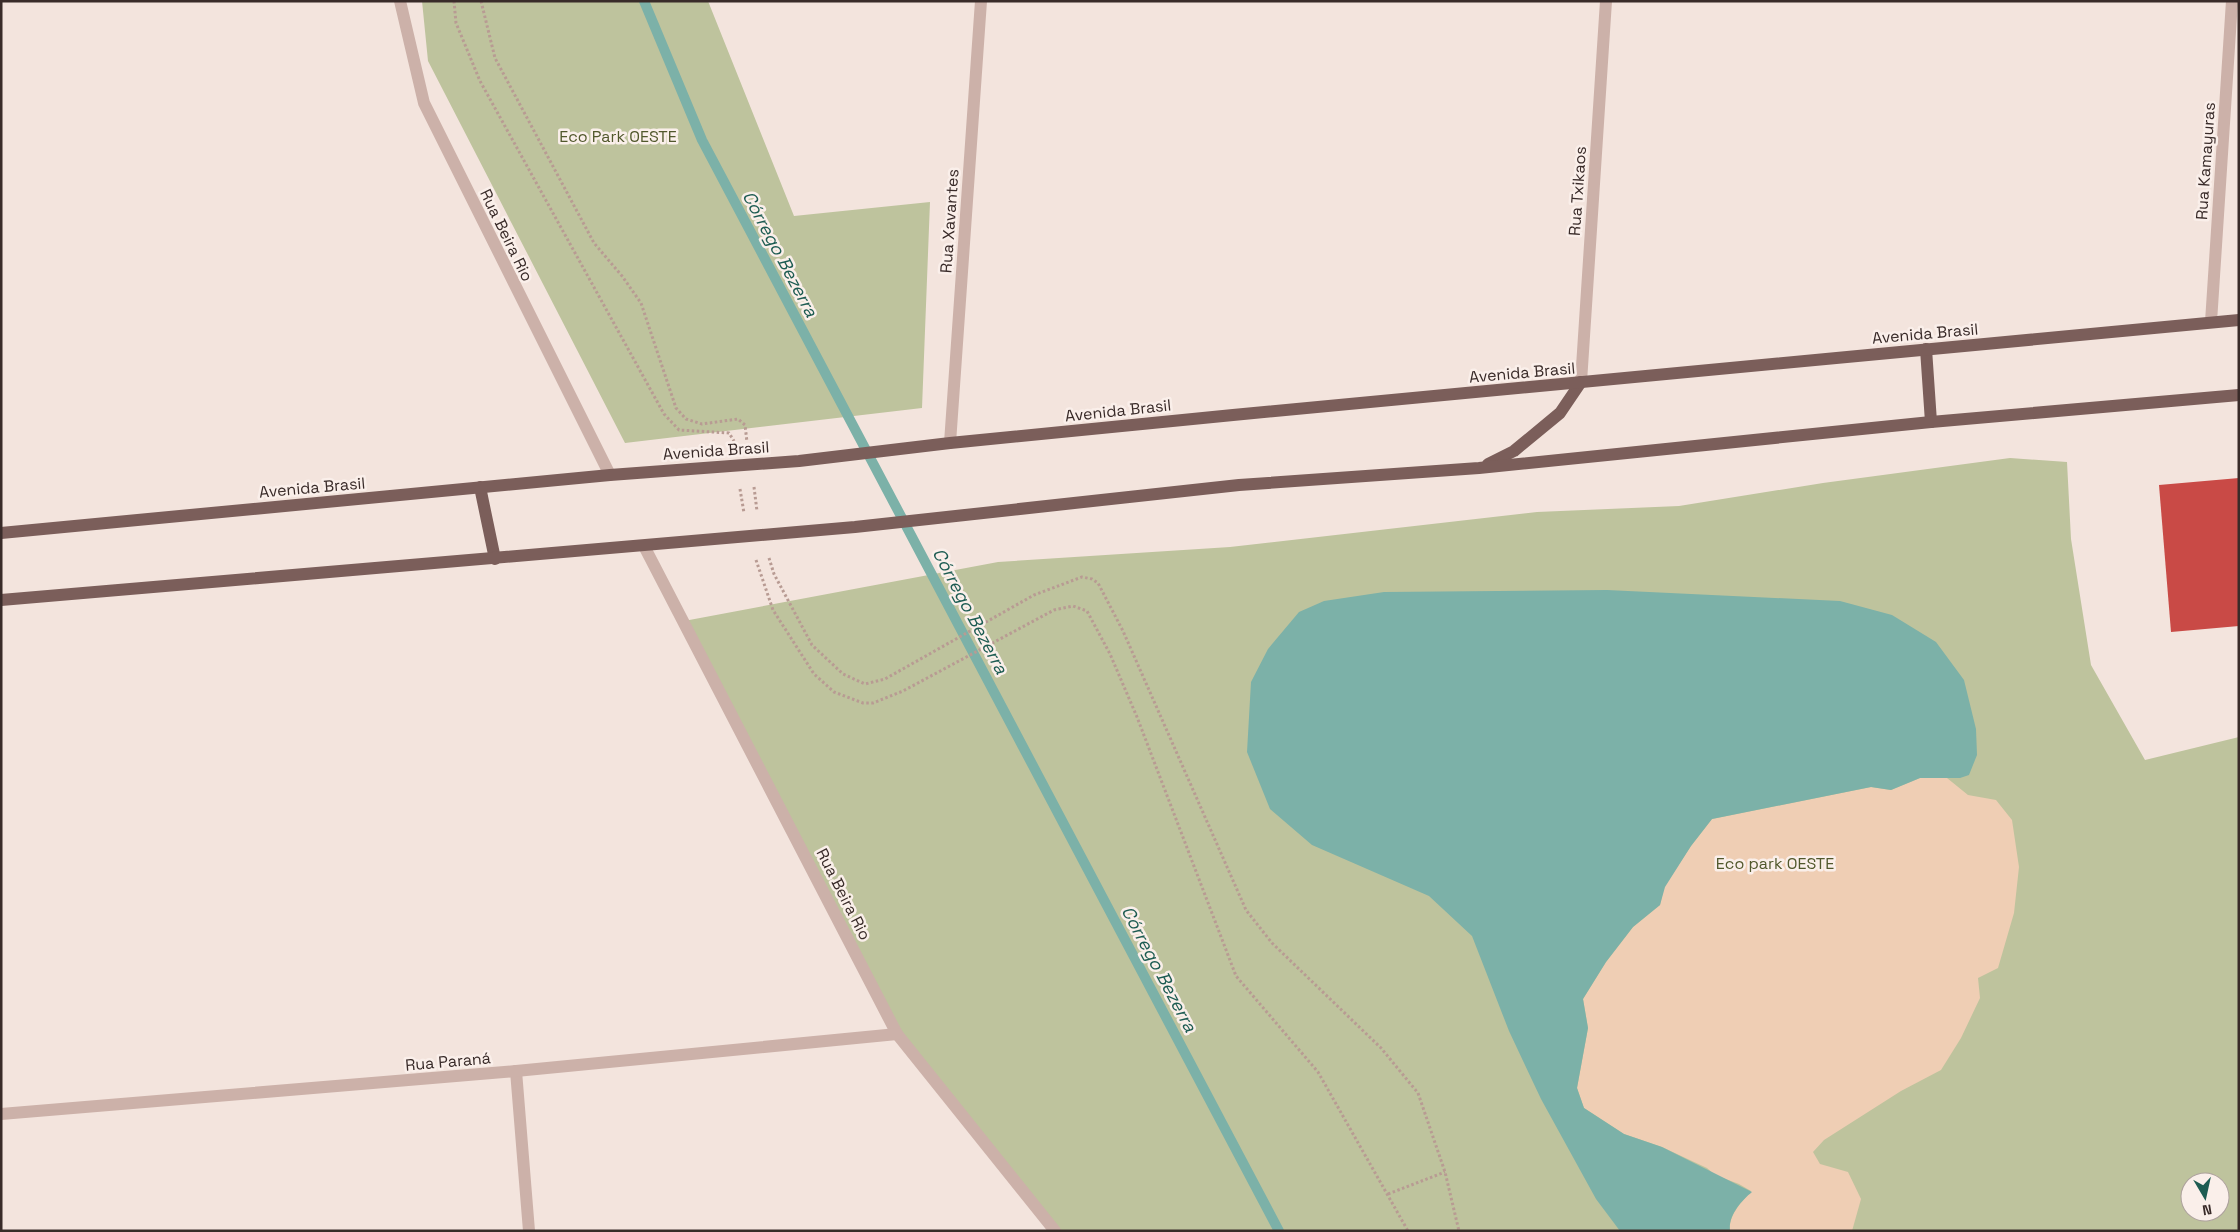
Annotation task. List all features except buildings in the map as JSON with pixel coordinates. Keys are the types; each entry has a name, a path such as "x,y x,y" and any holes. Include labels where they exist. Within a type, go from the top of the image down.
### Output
{"main road":[{"name":"Avenida Brasil","path":"1,533 610,475 800,461 950,443 2239,320"},
{"path":"1926,350 1931,422"},
{"path":"1479,468 1514,451 1560,413 1581,382"},
{"path":"1,600 855,527 1239,485 1479,468 1931,422 2239,395"},
{"path":"480,487 495,559"}],"street":[{"name":"Rua Beira Rio","path":"400,1 424,103 610,475"},
{"name":"Rua Xavantes","path":"950,443 981,1"},
{"name":"Rua Txikaos","path":"1581,382 1606,1"},
{"name":"Rua Kamayuras","path":"2211,322 2232,1"},
{"name":"Rua Beira Rio","path":"644,546 897,1034 1055,1231"},
{"name":"Rua Paraná","path":"1,1114 516,1071 897,1034"},
{"path":"516,1071 529,1231"}],"path":[{"path":"454,1 456,23 480,81 664,414 679,430 729,433 734,438 747,536 773,610 814,674 834,692 864,703 873,703 902,691 1054,610 1073,606 1087,611 1110,654 1137,717 1236,976 1318,1072 1408,1231"},
{"path":"481,1 495,58 594,243 622,276 641,303 676,408 686,420 702,424 738,419 745,425 761,535 774,574 812,645 843,674 865,684 885,679 1034,595 1082,577 1092,579 1098,583 1123,630 1246,910 1272,943 1381,1048 1418,1093 1445,1172 1459,1231"},
{"path":"1388,1194 1445,1172"}],"green space":[{"name":"Eco Park OESTE","path":"422,1 708,1 794,216 930,202 922,408 625,443 428,61"},
{"name":"Eco park OESTE","path":"2010,458 2067,462 2071,539 2091,665 2145,760 2239,737 2239,1231 1055,1231 897,1034 684,621 998,562 1230,547 1537,512 1679,506 1823,483"}],"sand":[{"path":"1920,778 1947,778 1968,795 1996,800 2012,820 2019,867 2014,913 1998,968 1978,978 1980,998 1961,1038 1941,1070 1901,1091 1824,1140 1813,1152 1820,1164 1848,1172 1861,1199 1852,1231 1730,1231 1733,1214 1751,1191 1739,1184 1715,1175 1707,1168 1662,1147 1624,1134 1584,1108 1577,1088 1588,1028 1583,999 1606,962 1633,927 1660,905 1664,887 1691,846 1712,819 1871,787 1891,790"}],"water":[{"path":"1607,590 1840,601 1892,615 1936,642 1964,680 1976,729 1977,755 1969,775 1960,778 1920,778 1891,790 1871,787 1712,819 1691,846 1665,887 1660,905 1633,927 1606,962 1583,999 1588,1028 1577,1088 1584,1108 1624,1134 1662,1147 1752,1192 1733,1214 1730,1231 1620,1231 1596,1199 1541,1099 1509,1031 1472,936 1429,896 1312,845 1270,809 1247,752 1251,682 1268,649 1299,612 1324,601 1384,592"}],"waterway":[{"name":"Córrego Bezerra","path":"644,1 702,140 1279,1231"}]}
